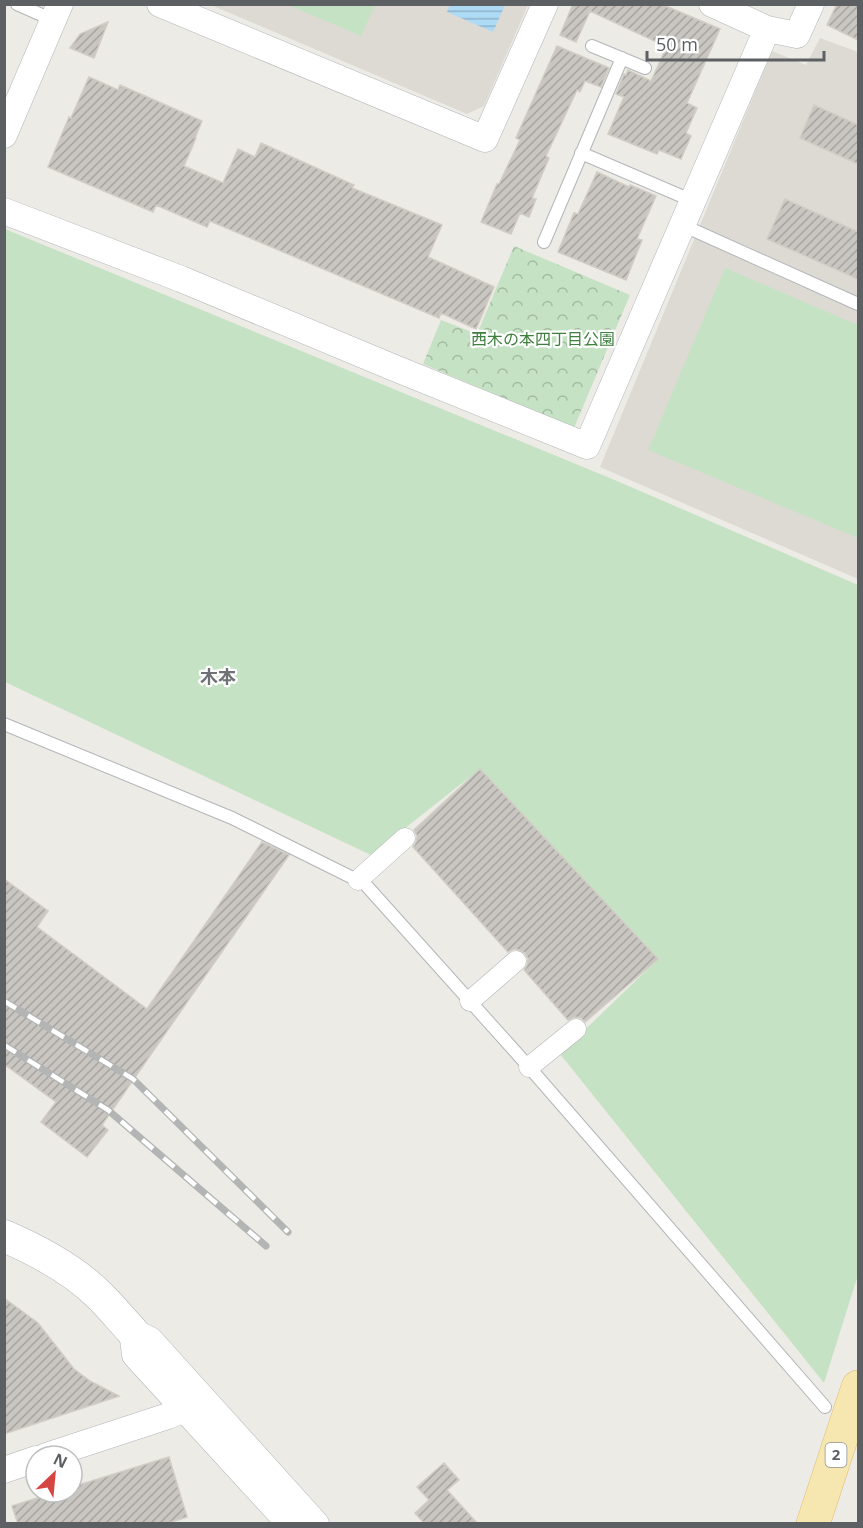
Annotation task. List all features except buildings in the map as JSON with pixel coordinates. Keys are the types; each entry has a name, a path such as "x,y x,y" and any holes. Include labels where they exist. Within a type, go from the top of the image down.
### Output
{"main road":[{"name":"2","path":"813,1524 858,1387"}],"street":[{"path":"160,4 485,139 545,4"},
{"path":"712,5 767,29 797,35 811,4"},
{"path":"4,135 57,12"},
{"path":"4,211 181,279 587,446 767,29"},
{"path":"358,880 405,838"},
{"path":"470,1001 516,961"},
{"path":"529,1067 576,1029"},
{"path":"4,1236 26,1245 66,1268 99,1295 132,1331 150,1340 316,1524"},
{"path":"132,1331 135,1354 290,1524"},
{"path":"83,1444 184,1409"},
{"path":"4,1470 24,1464"}],"lane":[{"path":"17,4 57,12"},
{"path":"592,46 645,68"},
{"path":"544,242 622,58"},
{"path":"581,153 693,201"},
{"path":"682,225 858,304"},
{"path":"4,724 232,818 365,884 529,1067 825,1407"}],"shaded area":[{"path":"211,5 528,5 484,106 467,114"},
{"path":"820,38 858,52 858,579 600,467 772,51 806,65"}],"green space":[{"path":"288,5 375,5 361,36"},
{"path":"5,229 617,481 858,585 858,1275 824,1383 560,1054 658,959 480,769 371,855 5,682"},
{"name":"西木の本四丁目公園","path":"514,246 630,295 574,428 423,364 441,320 477,334"},
{"path":"725,268 858,325 858,538 648,450"}],"water":[{"path":"450,4 505,5 493,32 447,12"}],"railway":[{"path":"4,1001 133,1079 288,1232"},
{"path":"4,1045 108,1110 266,1246"}],"district":[{"name":"木本","path":"218,677"}]}
